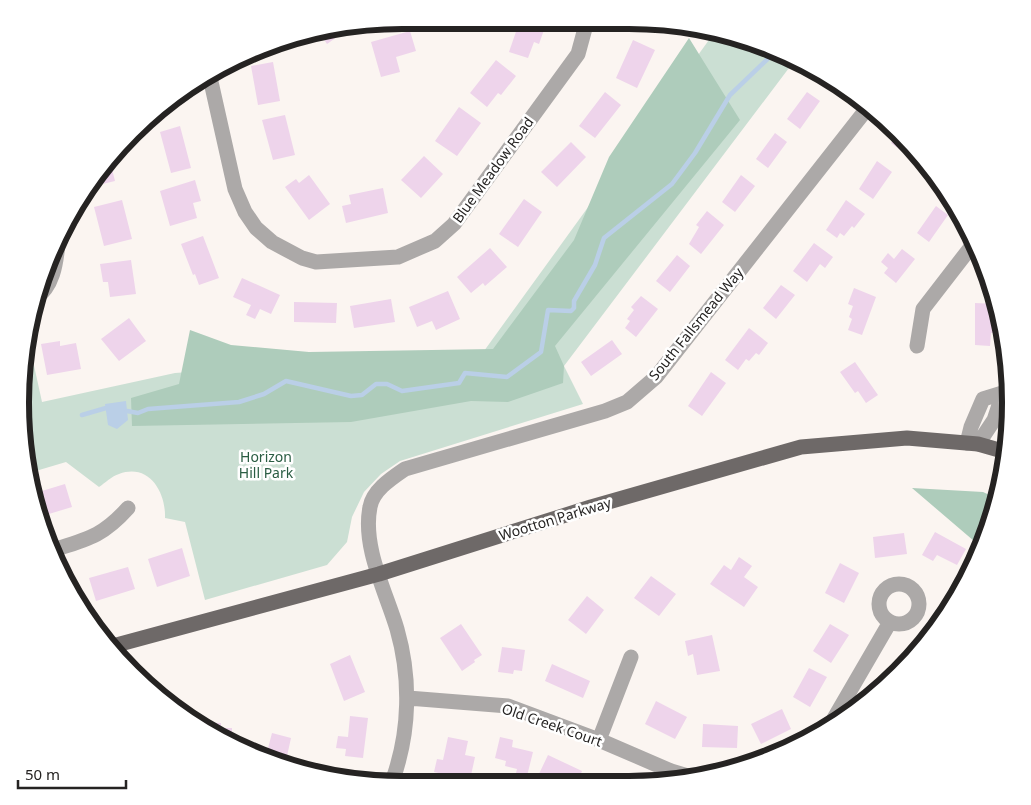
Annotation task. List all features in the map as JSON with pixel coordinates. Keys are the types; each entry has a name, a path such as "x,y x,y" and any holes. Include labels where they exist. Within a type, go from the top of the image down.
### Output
{"main road":[{"name":"Wootton Parkway","path":"118,645 379,574 591,507 801,447 907,438 973,443 999,450"}],"street":[{"name":"Blue Meadow Road","path":"211,82 235,189 245,212 256,228 272,242 302,258 316,262 398,257 435,241 454,224 578,54 585,29"},
{"name":"South Fallsmead Way","path":"394,776 403,747 408,698 398,632 370,539 370,506 385,483 405,469 605,411 626,402 656,377 864,112"},
{"path":"916,346 923,309 969,249"},
{"path":"50,278 55,270 56,262"},
{"path":"973,443 970,427 983,399 1002,393"},
{"path":"58,548 90,539 112,526 128,508"},
{"path":"838,712 890,622"},
{"path":"600,740 631,656"},
{"name":"Old Creek Court","path":"408,698 508,706 600,740 677,773"}],"green space":[{"path":"689,38 740,120 555,346 564,366 563,383 508,402 471,401 351,422 132,426 131,398 179,384 190,330 231,345 309,352 493,349 574,240 609,157"},
{"name":"Horizon Hill Park","path":"710,38 749,49 791,66 564,366 583,404 400,461 381,474 364,492 352,517 347,542 327,565 205,600 185,522 165,518 165,508 159,490 147,476 130,472 119,474 99,487 66,462 35,471 29,402 32,356 42,402 175,373 484,351"},
{"path":"912,488 983,492 991,496 975,542"}],"water":[{"path":"126,401 128,420 117,429 108,425 105,404"}],"building":[{"path":"517,29 544,29 539,44 534,42 528,58 509,52"},
{"path":"410,31 416,51 396,57 400,72 381,77 371,42"},
{"path":"341,34 327,44 323,38"},
{"path":"633,40 655,50 637,88 616,78"},
{"path":"496,60 516,76 501,95 498,93 487,107 470,93"},
{"path":"273,62 280,101 258,105 251,66"},
{"path":"605,92 621,105 595,138 579,126"},
{"path":"807,92 820,101 800,129 787,119"},
{"path":"459,107 481,123 457,156 435,141"},
{"path":"285,115 295,155 273,160 262,120"},
{"path":"180,126 191,168 171,173 160,132"},
{"path":"775,133 787,142 768,168 756,159"},
{"path":"894,139 907,153 906,154 891,143"},
{"path":"571,142 586,157 557,187 541,172"},
{"path":"424,156 443,174 421,198 401,180"},
{"path":"877,161 892,172 873,199 859,189"},
{"path":"112,168 115,181 99,185"},
{"path":"309,175 330,204 309,220 285,187 296,179 299,183"},
{"path":"741,175 755,186 735,212 722,202"},
{"path":"195,180 201,201 193,203 197,218 170,226 160,191"},
{"path":"383,188 388,213 346,223 342,206 351,204 349,195"},
{"path":"524,199 542,212 518,247 499,234"},
{"path":"122,200 132,239 104,246 94,207"},
{"path":"846,200 865,214 854,228 852,226 844,236 840,233 837,238 826,230"},
{"path":"936,206 948,215 929,242 917,233"},
{"path":"707,211 724,225 701,254 689,244 699,227 696,225"},
{"path":"203,236 219,278 199,285 181,244"},
{"path":"814,243 833,257 825,268 820,264 807,282 793,271"},
{"path":"490,248 507,267 485,286 483,283 471,293 457,277"},
{"path":"902,249 915,259 896,283 884,273 888,268 881,262 888,253 894,259"},
{"path":"677,255 690,266 670,292 656,281"},
{"path":"131,260 136,294 110,297 108,282 103,282 100,264"},
{"path":"242,278 280,295 271,314 260,309 255,319 246,315 251,305 233,297"},
{"path":"781,285 795,295 776,319 763,308"},
{"path":"854,288 876,297 862,335 848,330 852,319 849,317 853,306 848,304"},
{"path":"448,291 460,319 436,330 432,321 417,327 409,307"},
{"path":"641,296 658,309 636,337 625,328 630,321 627,319 634,310 631,307"},
{"path":"391,299 395,322 354,328 350,306"},
{"path":"294,302 337,303 336,323 294,322"},
{"path":"975,303 989,304 995,333 991,333 990,346 975,345"},
{"path":"129,318 146,341 119,361 101,339"},
{"path":"749,328 768,343 759,355 756,353 749,361 746,359 738,370 725,360"},
{"path":"612,340 622,354 591,376 581,362"},
{"path":"60,341 60,346 76,343 81,369 47,375 41,344"},
{"path":"855,362 878,395 866,403 858,391 855,393 840,372"},
{"path":"711,372 726,383 702,416 688,406"},
{"path":"65,484 72,507 46,515 39,492"},
{"path":"935,532 966,549 957,565 937,555 933,561 922,555"},
{"path":"904,533 907,554 875,558 873,537"},
{"path":"182,548 190,576 157,587 148,559"},
{"path":"739,557 752,566 744,577 758,587 744,607 710,584 724,565 731,570"},
{"path":"840,563 859,573 844,603 825,593"},
{"path":"128,567 135,589 96,601 89,578"},
{"path":"651,576 676,594 659,616 634,598"},
{"path":"587,596 604,610 586,634 568,620"},
{"path":"461,624 482,655 462,671 440,638"},
{"path":"830,624 849,635 831,663 813,651"},
{"path":"712,635 720,671 697,675 693,654 688,656 685,641"},
{"path":"502,647 525,650 522,671 514,670 513,674 498,672"},
{"path":"350,655 365,692 344,701 330,664"},
{"path":"552,664 590,681 583,698 545,681"},
{"path":"809,668 827,677 810,707 793,697"},
{"path":"656,701 687,717 675,739 645,724"},
{"path":"782,709 791,729 761,744 751,724"},
{"path":"350,716 368,718 363,758 345,756 346,749 336,748 338,736 348,737"},
{"path":"211,723 221,723 221,728 232,728 232,735"},
{"path":"703,724 738,726 737,748 702,747"},
{"path":"272,733 291,738 287,756 293,758 292,759 267,751"},
{"path":"448,737 468,741 465,755 475,757 471,776 452,776 434,772 437,759 443,760"},
{"path":"500,737 513,740 512,747 533,752 527,776 516,773 517,769 505,766 506,761 495,758"},
{"path":"548,755 582,771 580,776 538,776"}],"waterway":[{"path":"127,411 138,413 148,409 239,402 264,394 286,381 351,396 362,395 376,384 387,384 402,391 459,383 465,373 507,377 541,352 548,310 571,311 574,308 574,301 595,265 604,238 672,184 695,153 730,95 770,56"},
{"path":"82,415 106,408"}]}
